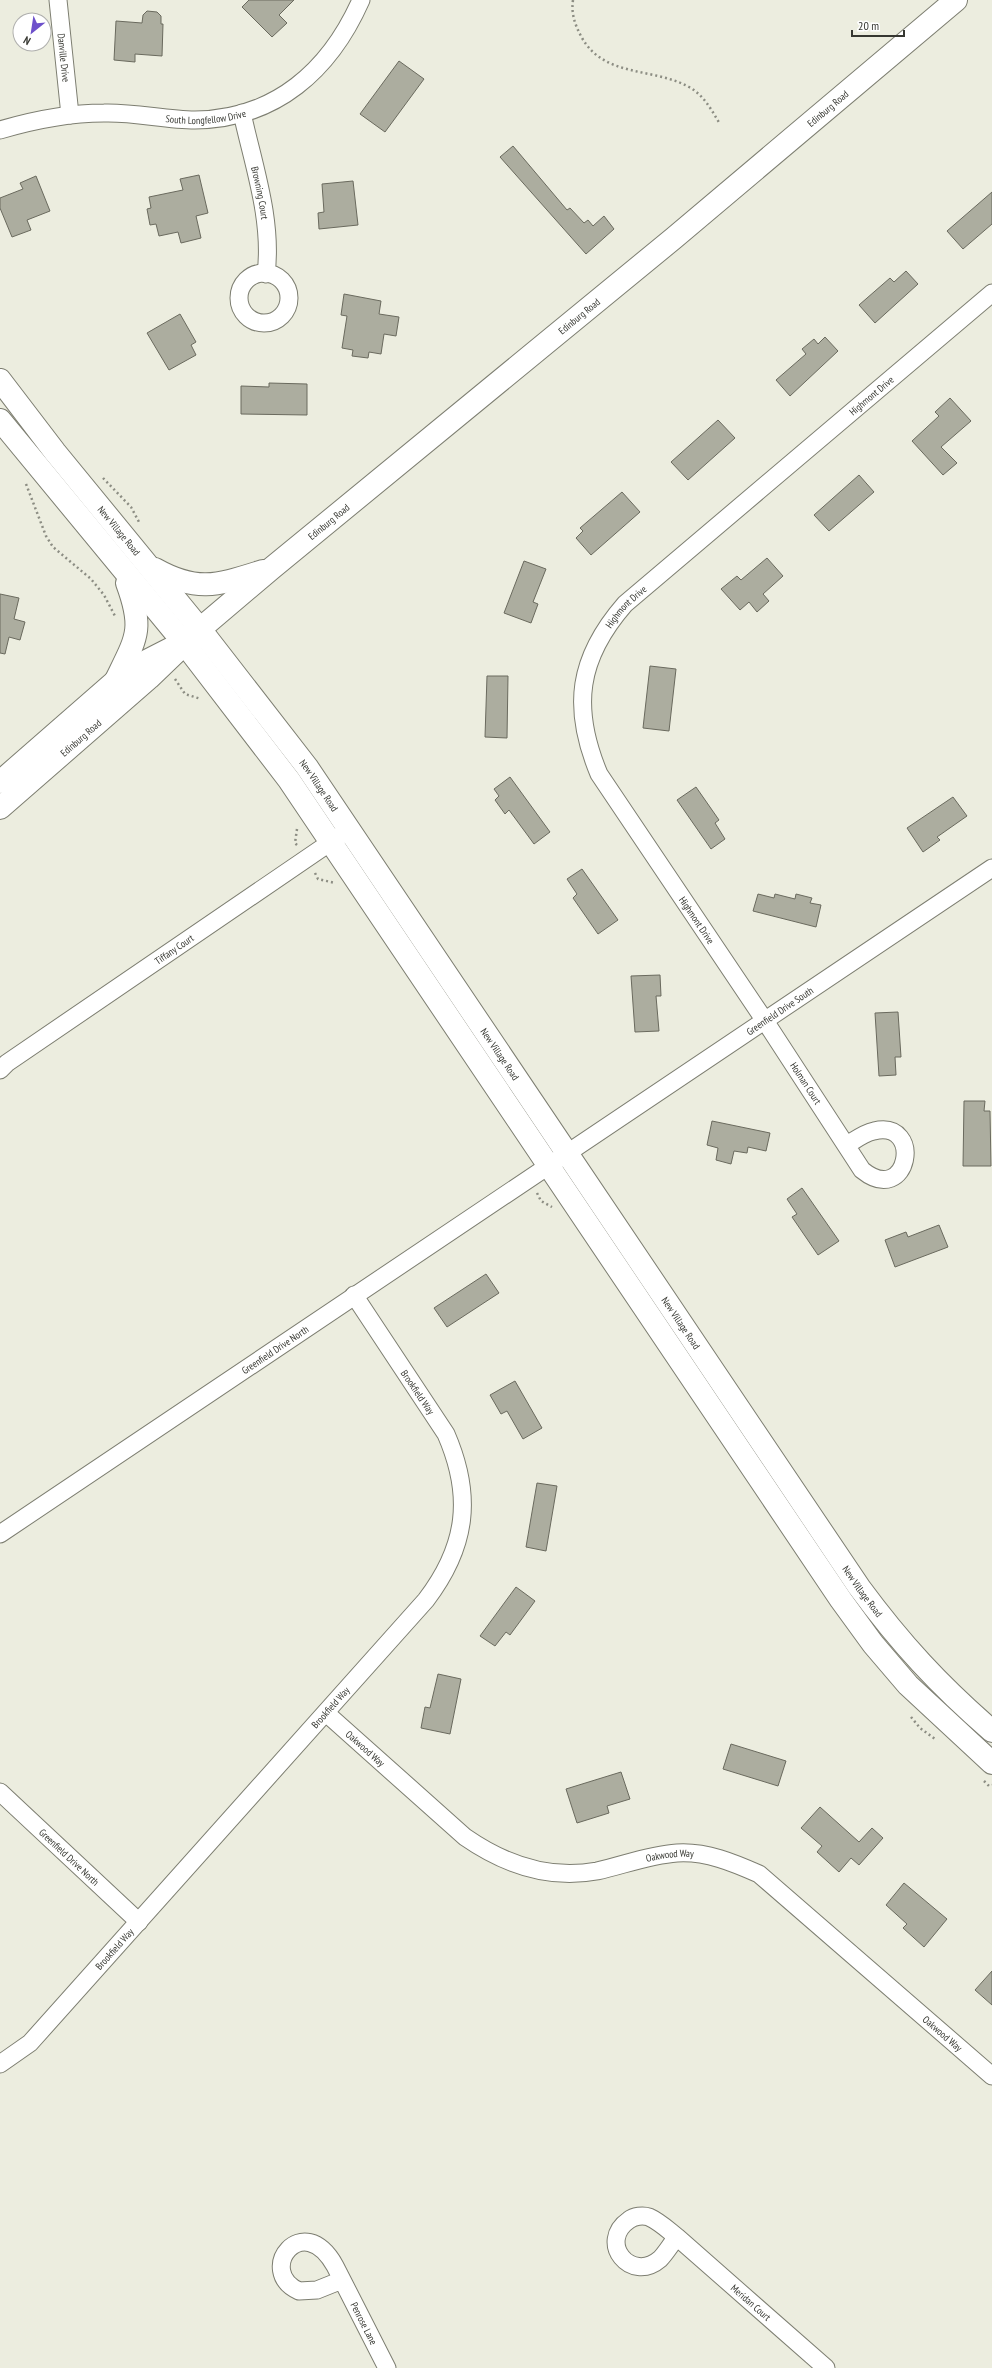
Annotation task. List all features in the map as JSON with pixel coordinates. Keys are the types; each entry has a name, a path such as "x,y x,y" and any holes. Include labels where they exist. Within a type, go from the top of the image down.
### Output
{"main road":[{"name":"Edinburg Road","path":"0,808 163,664 184,643 272,568 674,238 956,0"},
{"name":"New Village Road","path":"0,380 22,410 200,629 307,767 568,1152 859,1587 891,1630 925,1669 992,1731"},
{"path":"0,420 36,466 184,643 289,780 549,1164 841,1600 868,1638 908,1685 985,1769"},
{"path":"141,557 155,569 177,581 194,585 236,579 272,568"},
{"path":"116,681 135,638 138,619 136,604 121,568"},
{"name":"Edinburg Road","path":"0,782 128,671 156,655 184,643"}],"street":[{"name":"Danville Drive","path":"58,0 70,115"},
{"name":"South Longfellow Drive","path":"0,130 37,120 70,115 105,113 195,120 242,113 268,103 292,90 314,72 333,51 349,28 361,0"},
{"name":"Browning Court","path":"242,113 266,222 268,260 266,274"},
{"name":"Highmont Drive","path":"765,1021 599,774 588,748 582,719 582,697 586,672 595,646 609,622 625,604 992,293"},
{"name":"Tiffany Court","path":"0,1070 13,1059 350,829"},
{"name":"Greenfield Drive South","path":"549,1164 992,868"},
{"name":"Holman Court","path":"765,1021 847,1145"},
{"name":"Greenfield Drive North","path":"0,1534 549,1164"},
{"name":"Brookfield Way","path":"0,2064 30,2043 326,1713 441,1580 452,1557 458,1539 463,1508 459,1470 446,1434 354,1295"},
{"name":"Oakwood Way","path":"326,1713 465,1837 488,1853 514,1864 544,1872 572,1874 597,1871 650,1856 679,1853 721,1859 760,1874 992,2076"},
{"name":"Greenfield Drive North","path":"0,1792 139,1922"},
{"name":"Meridan Court","path":"677,2237 826,2368"},
{"name":"Penrose Lane","path":"342,2280 387,2368"}],"path":[{"path":"573,0 572,12 576,28 586,46 601,60 616,67 674,80 690,88 706,101 720,124"},
{"path":"36,466 24,480 46,536 53,547 91,579 104,595 115,617 116,632 135,638"},
{"path":"163,664 185,694 192,694 203,701"},
{"path":"295,823 298,831 295,843 307,858 318,880 334,883 338,887"},
{"path":"529,1178 541,1201 554,1208"},
{"path":"907,1712 920,1728 939,1742"},
{"path":"985,1769 989,1786 992,1785"}],"building":[{"path":"249,0 294,0 279,15 287,23 272,37 242,7"},
{"path":"147,11 157,12 161,16 161,24 163,24 162,56 135,54 135,62 114,60 116,21 142,23 143,15"},
{"path":"399,61 424,79 385,132 360,114"},
{"path":"513,146 567,210 570,208 584,223 588,220 593,226 604,216 614,229 586,254 500,157"},
{"path":"199,175 208,213 196,216 201,238 181,243 178,232 159,236 156,224 150,225 147,209 151,208 149,197 183,190 180,179"},
{"path":"36,176 50,211 27,220 31,230 12,237 0,208 0,198 23,189 20,183"},
{"path":"353,181 358,225 319,229 318,213 324,212 322,184"},
{"path":"992,192 992,224 963,249 947,231"},
{"path":"906,271 918,284 875,323 859,305 890,278 894,282"},
{"path":"344,294 381,301 379,314 399,317 396,336 384,334 381,354 369,352 368,358 352,356 353,350 342,348 347,316 341,315"},
{"path":"180,314 196,342 191,345 196,355 169,370 147,333"},
{"path":"825,337 838,351 790,396 776,380 806,354 802,349 814,339 818,344"},
{"path":"269,383 307,384 307,415 241,414 241,386 269,387"},
{"path":"950,398 971,421 941,447 957,463 943,475 912,441 939,416 935,412"},
{"path":"718,420 735,438 688,480 671,462"},
{"path":"859,475 874,492 829,531 814,515"},
{"path":"622,492 640,512 591,555 576,538 583,531 580,528"},
{"path":"767,558 783,576 763,594 769,601 757,612 749,602 740,610 721,589 737,576 741,580"},
{"path":"524,561 546,569 533,602 538,604 531,623 504,613"},
{"path":"0,594 19,598 14,619 25,622 20,640 9,637 5,654 0,653"},
{"path":"650,666 676,669 669,731 643,728"},
{"path":"487,676 508,676 507,738 485,737"},
{"path":"510,777 550,832 534,844 509,810 505,814 495,800 499,796 494,789"},
{"path":"696,787 719,820 715,823 725,839 711,849 677,800"},
{"path":"953,797 967,816 937,837 940,840 923,852 907,828"},
{"path":"582,869 618,920 598,934 573,898 577,894 567,879"},
{"path":"758,894 774,898 775,894 795,899 796,894 812,898 810,903 821,905 816,927 753,911"},
{"path":"660,975 661,996 656,996 659,1031 635,1032 631,976"},
{"path":"898,1012 901,1057 895,1057 896,1075 879,1076 875,1013"},
{"path":"964,1101 985,1101 984,1111 990,1111 991,1166 963,1166"},
{"path":"712,1121 770,1133 766,1151 748,1147 747,1153 734,1151 731,1164 716,1160 718,1148 707,1145"},
{"path":"802,1188 839,1241 818,1255 792,1217 797,1214 787,1199"},
{"path":"939,1225 948,1247 895,1267 885,1240 906,1232 908,1237"},
{"path":"486,1274 499,1293 447,1327 434,1308"},
{"path":"515,1381 542,1428 523,1439 507,1411 501,1414 490,1395"},
{"path":"537,1483 557,1486 546,1551 526,1547"},
{"path":"516,1587 535,1601 510,1635 506,1632 495,1646 480,1636"},
{"path":"438,1674 461,1679 450,1734 421,1728 425,1707 430,1708"},
{"path":"731,1744 786,1761 778,1786 723,1769"},
{"path":"621,1772 630,1799 607,1806 609,1813 577,1823 566,1789"},
{"path":"820,1807 859,1842 872,1828 883,1838 859,1865 851,1858 839,1872 817,1852 822,1846 801,1828"},
{"path":"904,1883 947,1919 924,1947 903,1928 907,1924 886,1905"},
{"path":"992,1971 992,2005 975,1990"}]}
